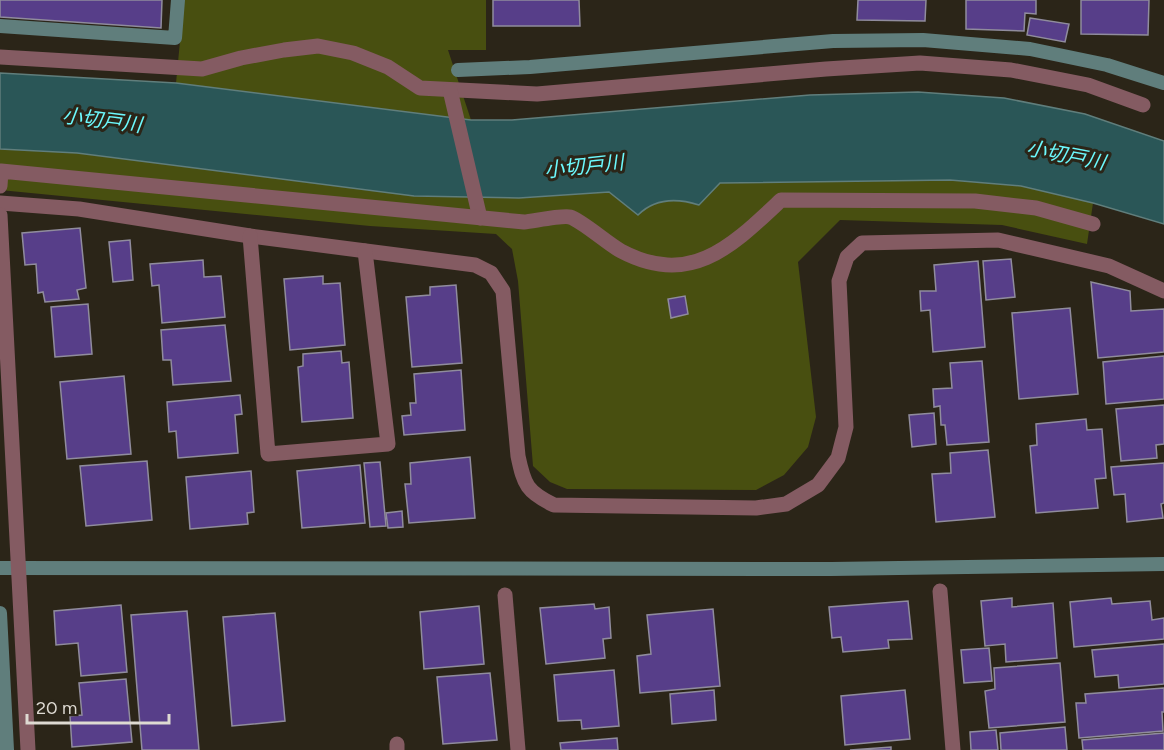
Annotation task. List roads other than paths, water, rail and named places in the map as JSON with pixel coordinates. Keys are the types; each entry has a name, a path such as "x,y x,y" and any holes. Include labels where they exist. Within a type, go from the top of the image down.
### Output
{"street":[{"path":"0,57 202,69 241,58 318,45 353,53 387,67 420,87 451,94 537,94 920,63 1011,70 1088,85 1143,105"},
{"path":"451,94 479,213"},
{"path":"0,186 0,171 479,213 524,222 570,217 619,250 647,263 684,265 718,254 740,239 781,200 975,201 1036,208 1093,224"},
{"path":"0,203 79,209 250,236 475,265 491,273 503,291 518,456 522,477 534,495 554,505 756,508 786,504 818,485 838,458 846,427 839,281 847,257 862,243 998,240 1109,266 1164,291"},
{"path":"0,215 28,750"},
{"path":"250,236 268,454 388,444 365,251"},
{"path":"940,591 953,750"},
{"path":"505,595 518,750"}],"water":[{"name":"小切戸川","path":"0,73 176,83 471,120 512,120 810,95 918,92 1004,98 1085,114 1164,141 1164,224 1093,203 1021,186 950,180 720,183 699,205 683,201 667,201 652,205 638,215 609,192 519,198 414,196 77,153 0,149"}],"waterway":[{"path":"0,26 175,38 178,0"},
{"path":"458,70 530,67 833,41 923,40 1030,49 1107,65 1164,83"},
{"path":"0,568 831,569 1164,564"},
{"path":"0,613 7,750"}]}
